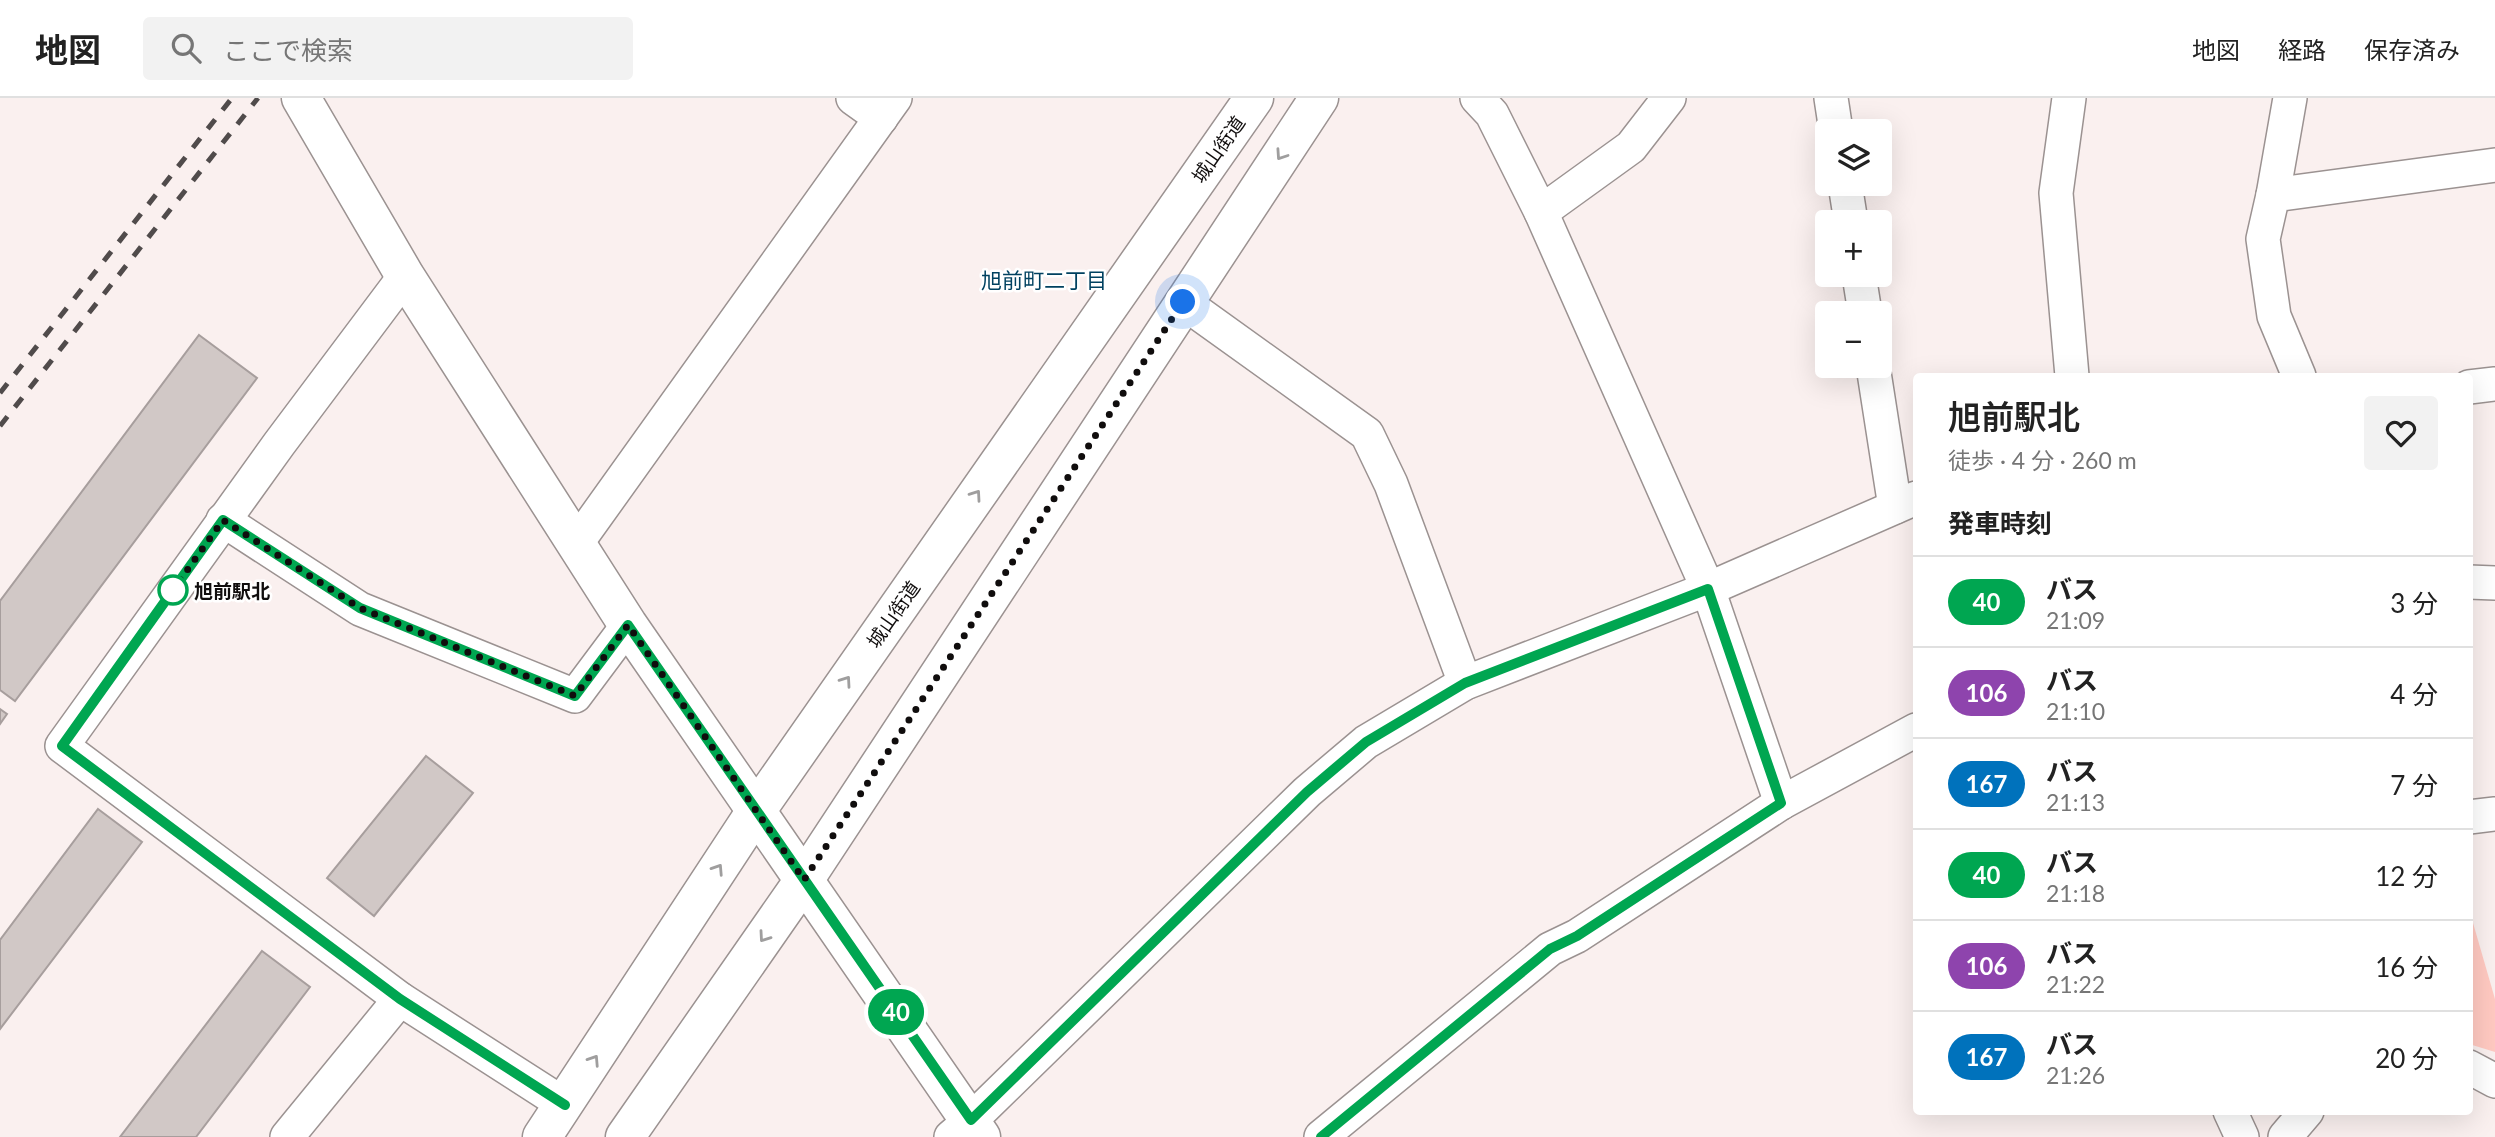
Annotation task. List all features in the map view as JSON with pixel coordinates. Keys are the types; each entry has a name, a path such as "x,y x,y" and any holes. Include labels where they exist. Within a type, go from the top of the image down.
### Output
{"street":[{"path":"300,98 405,276 628,625 804,880 968,1131 1307,792 1366,742 1465,683 1708,589 1905,503 1876,378"},
{"path":"576,544 888,108 853,98"},
{"name":"城山街道","path":"542,1137 756,811 1254,98"},
{"path":"630,1136 804,880 1319,98"},
{"path":"1477,98 1492,114 1541,212 1708,589 1781,803"},
{"path":"1541,212 1631,147 1669,98"},
{"path":"1831,98 1834,119"},
{"path":"2069,98 2056,192 2072,373"},
{"path":"2290,98 2263,239 2274,316 2298,373"},
{"path":"2273,195 2495,164"},
{"path":"405,276 223,520 62,746 400,999 565,1105"},
{"path":"1183,302 1367,434 1391,484 1465,683"},
{"path":"2473,387 2495,384"},
{"path":"223,520 360,608 575,696 628,625"},
{"path":"2473,582 2495,583"},
{"path":"1321,1137 1550,949 1577,936 1781,803 1913,732"},
{"path":"2473,817 2495,814"},
{"path":"287,1137 400,999"},
{"path":"2473,1070 2495,1081"},
{"path":"2232,1115 2242,1137"},
{"path":"2285,1137 2304,1115"}],"shaded area":[{"path":"2473,923 2495,999 2495,1052 2473,1045"}],"building":[{"path":"199,335 257,378 15,701 0,690 0,601"},
{"path":"0,709 7,714 0,724"},
{"path":"426,756 473,793 374,916 327,878"},
{"path":"98,809 142,842 0,1029 0,940"},
{"path":"262,951 310,987 196,1137 120,1137"}],"railway":[{"path":"0,393 232,98"},
{"path":"0,426 258,98"}],"bus line":[{"name":"40","path":"565,1105 400,999 62,746 223,520 360,608 575,696 628,625 971,1120 1307,792 1366,742 1465,683 1708,589 1781,803 1577,936 1550,949 1321,1137"}],"place":[{"name":"旭前駅北","path":"173,590"}],"district":[{"name":"旭前町二丁目","path":"1044,279"}],"route":[{"path":"173,590 223,520 360,608 575,696 628,625 804,880 1183,302"}]}
